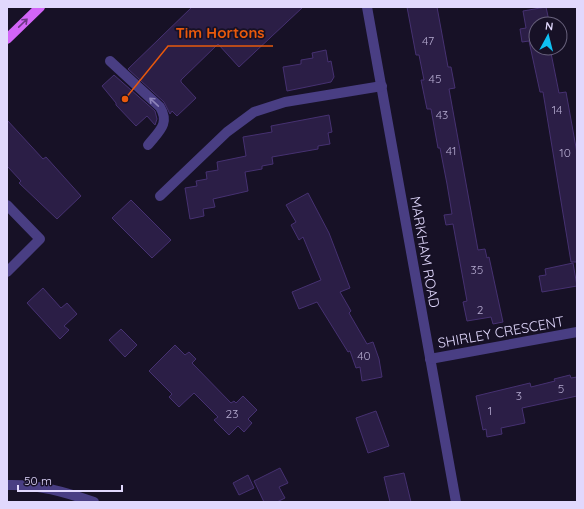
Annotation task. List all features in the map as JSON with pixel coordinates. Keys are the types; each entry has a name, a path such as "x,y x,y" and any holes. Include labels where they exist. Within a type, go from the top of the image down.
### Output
{"main road":[{"path":"7,38 40,7"}],"street":[{"name":"MARKHAM ROAD","path":"367,7 456,502"},
{"path":"110,61 160,107 165,115 164,123 148,145"},
{"path":"160,196 227,132 254,112 285,102 382,86"},
{"path":"7,205 40,239 7,272"},
{"name":"SHIRLEY CRESCENT","path":"430,359 577,332"},
{"path":"7,485 28,485 52,488 94,502"}],"building":[{"path":"192,7 303,7 239,67 218,44 181,80 181,82 196,98 177,116 172,111 170,114 164,102 128,69"},
{"path":"407,7 437,7 448,67 451,67 455,88 449,89 478,250 485,249 487,258 489,257 503,322 493,324 491,317 467,321 463,302 467,301 453,224 446,225 444,215 452,214 447,184 440,148 438,148 431,109 427,109 421,80 424,80 419,55 416,55"},
{"path":"546,7 548,16 528,16 528,41 522,42 520,29 526,28 523,11"},
{"path":"326,50 328,62 331,61 334,77 331,82 287,91 283,67 301,64 301,60 313,58 312,53"},
{"path":"532,56 552,56 559,93 566,92 577,153 577,262 571,262 543,92 540,92"},
{"path":"114,75 155,111 157,119 155,125 147,116 136,126 116,105 102,86"},
{"path":"329,115 332,132 328,133 330,144 318,146 318,149 272,157 273,164 262,166 262,169 245,172 248,191 213,199 215,207 203,209 204,216 190,219 185,188 197,186 196,181 207,179 206,172 218,170 217,162 246,156 243,137 272,132 271,126"},
{"path":"7,120 43,159 46,157 81,196 57,219 19,183 21,181 7,166"},
{"path":"308,193 329,233 350,288 340,292 351,311 349,313 367,344 373,342 379,359 382,377 362,381 360,367 356,368 350,351 348,352 317,302 299,309 292,292 321,280 303,237 299,240 291,225 296,222 286,205"},
{"path":"131,200 171,240 152,258 112,218"},
{"path":"573,263 577,286 542,292 539,276 546,275 545,269"},
{"path":"43,288 61,308 67,303 77,314 64,326 69,330 60,339 27,303"},
{"path":"121,329 137,345 125,357 109,340"},
{"path":"175,345 185,355 189,352 196,359 192,363 231,403 234,401 236,403 243,396 257,410 248,419 252,423 244,432 238,426 229,435 214,420 218,417 194,393 179,407 169,397 172,394 149,371"},
{"path":"570,375 571,378 577,377 577,396 522,408 525,423 501,428 502,434 487,437 486,429 483,430 476,396 530,383 531,387 555,381 554,379"},
{"path":"376,411 389,446 368,453 356,418"},
{"path":"280,468 288,483 279,487 285,498 277,502 264,502 254,481"},
{"path":"404,473 411,502 390,502 384,477"},
{"path":"248,475 254,488 239,495 233,483"}],"place":[{"name":"Tim Hortons","path":"125,99"}]}
